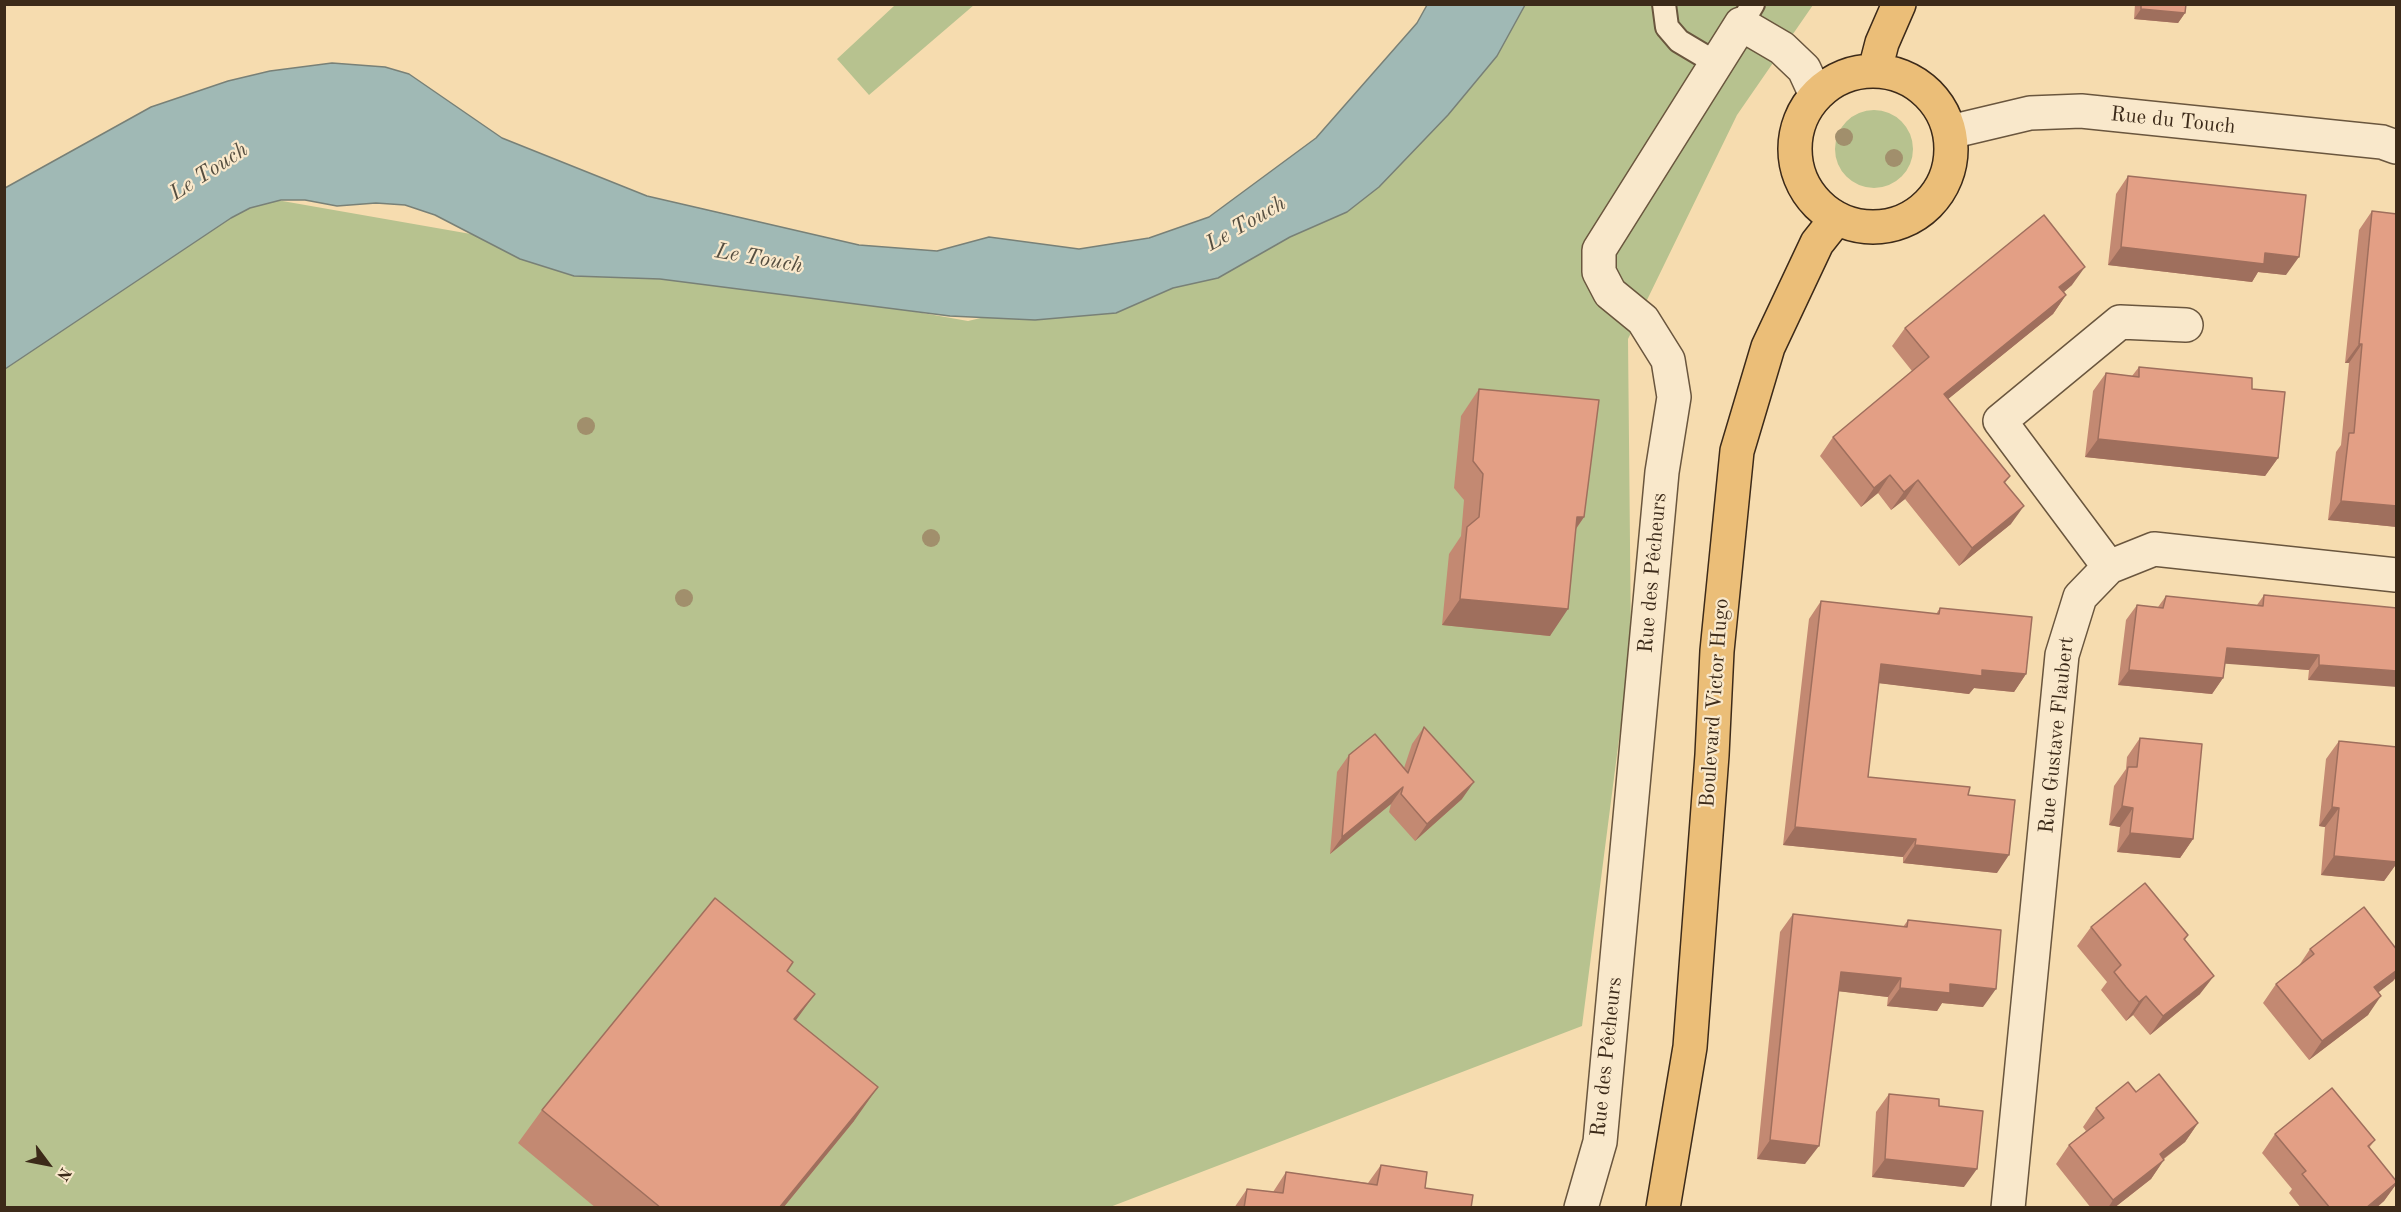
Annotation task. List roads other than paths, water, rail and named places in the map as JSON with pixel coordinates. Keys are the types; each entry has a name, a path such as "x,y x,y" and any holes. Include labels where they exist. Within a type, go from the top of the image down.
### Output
{"main road":[{"path":"1875,70 1882,43 1899,4"},
{"path":"1875,70 1895,73 1923,88 1943,112 1950,132 1952,154 1947,176 1936,196 1921,212 1901,223 1880,228 1857,226 1836,219 1814,201 1799,176 1794,147 1800,119 1816,95 1842,76 1875,70"},
{"name":"Boulevard Victor Hugo","path":"1663,1208 1690,1047 1712,755 1717,651 1737,451 1768,347 1817,243 1836,219"}],"street":[{"name":"Rue des Pêcheurs","path":"1581,1208 1599,1142 1661,483 1674,397 1668,360 1643,320 1610,293 1599,272 1599,250 1747,14"},
{"path":"1747,14 1804,69 1816,95"},
{"name":"Rue du Touch","path":"1950,132 2030,113 2081,111 2382,142 2397,147"},
{"path":"2109,567 2000,421 2120,322 2186,325"},
{"name":"Rue Gustave Flaubert","path":"2008,1208 2062,655 2080,597 2109,567 2154,549 2397,575"}],"lane":[{"path":"1664,4 1667,27 1679,41 1716,63"}],"water":[{"name":"Le Touch","path":"1427,5 1525,5 1497,56 1448,115 1379,187 1347,212 1290,237 1218,278 1173,288 1116,313 1035,320 950,316 660,279 574,276 520,259 435,215 405,205 376,203 337,206 305,200 281,200 250,208 231,218 5,369 5,188 151,107 228,81 270,71 332,63 385,67 409,74 502,138 647,196 859,245 937,251 989,237 1079,249 1149,238 1209,217 1316,138 1417,23"}]}
